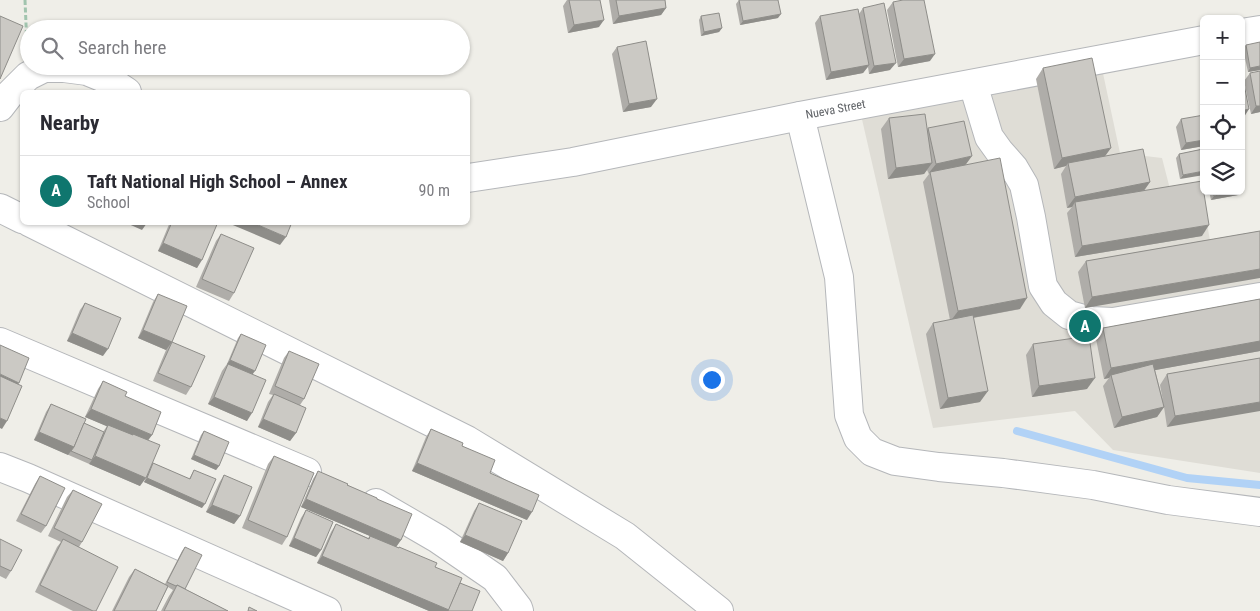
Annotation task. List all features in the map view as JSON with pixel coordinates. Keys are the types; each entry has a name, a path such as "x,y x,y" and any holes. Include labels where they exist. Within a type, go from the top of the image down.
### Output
{"street":[{"path":"1245,32 1260,30"},
{"name":"Nueva Street","path":"470,178 573,162 800,116 1200,41"},
{"path":"97,75 109,80 124,90"},
{"path":"0,107 28,76"},
{"path":"973,84 988,137 1014,168 1024,185 1043,286 1054,303 1069,315 1091,322 1113,322 1260,297"},
{"path":"800,116 839,277 849,416 858,438 872,452 895,461 1093,485 1168,500 1260,512"},
{"path":"0,208 20,218"},
{"path":"35,225 467,440 626,536 719,611"},
{"path":"0,342 330,481"},
{"path":"0,467 28,478 312,608"},
{"path":"357,494 384,506 430,534 495,578 519,611"}],"path":[{"path":"25,0 26,20"}],"shaded area":[{"path":"1101,64 1120,153 1162,158 1171,193 1200,187 1210,241 1260,234 1260,473 1113,450 1075,411 933,428 861,115"}],"building":[{"path":"569,0 600,0 604,20 574,25"},
{"path":"616,0 665,0 666,8 619,16"},
{"path":"739,0 778,0 781,14 743,21"},
{"path":"924,0 935,54 904,59 893,2"},
{"path":"884,3 896,63 874,66 863,8"},
{"path":"858,9 869,65 831,72 820,16"},
{"path":"719,13 722,28 704,32 701,16"},
{"path":"0,16 20,25 20,33 0,79"},
{"path":"646,41 657,99 629,104 617,47"},
{"path":"1260,42 1260,66 1250,68 1246,45"},
{"path":"1092,58 1111,148 1062,158 1043,68"},
{"path":"1260,71 1260,106 1256,106 1250,73"},
{"path":"1245,89 1249,109 1245,110"},
{"path":"925,114 932,163 896,168 889,118"},
{"path":"1200,116 1200,141 1186,143 1181,119"},
{"path":"964,121 972,156 936,164 928,128"},
{"path":"1143,149 1150,182 1075,197 1068,163"},
{"path":"1200,150 1200,172 1183,175 1179,154"},
{"path":"1000,158 1027,298 958,311 930,172"},
{"path":"1200,181 1200,195 1204,195 1209,225 1082,246 1075,202"},
{"path":"171,225 217,225 202,260 163,243"},
{"path":"258,225 291,225 286,237"},
{"path":"1260,231 1260,269 1092,297 1086,261"},
{"path":"221,234 254,248 234,293 202,279"},
{"path":"158,294 187,306 172,342 143,330"},
{"path":"1260,299 1260,341 1111,368 1103,328"},
{"path":"85,303 121,318 108,349 72,333"},
{"path":"973,315 988,391 948,398 933,323"},
{"path":"241,334 266,345 255,371 230,360"},
{"path":"1089,336 1095,378 1039,386 1033,344"},
{"path":"172,342 205,356 191,387 158,373"},
{"path":"0,345 29,358 19,383 0,374"},
{"path":"289,351 319,364 304,399 275,386"},
{"path":"1260,358 1260,402 1175,416 1167,374"},
{"path":"228,364 266,380 252,413 214,397"},
{"path":"1153,364 1164,407 1122,417 1111,375"},
{"path":"0,376 22,386 7,421 0,418"},
{"path":"103,381 127,392 125,396 161,412 152,435 91,409"},
{"path":"274,394 306,408 296,433 263,419"},
{"path":"51,404 86,419 74,447 39,432"},
{"path":"84,423 104,432 92,460 71,451"},
{"path":"108,425 160,445 146,478 95,456"},
{"path":"431,429 463,443 462,446 495,460 490,473 539,495 532,512 417,463"},
{"path":"204,431 229,442 219,466 194,455"},
{"path":"274,456 314,473 287,537 248,520"},
{"path":"153,463 190,479 194,470 216,479 205,504 147,478"},
{"path":"318,471 412,514 401,540 306,499"},
{"path":"224,475 252,487 240,516 212,505"},
{"path":"40,476 65,488 46,526 21,514"},
{"path":"73,490 102,504 82,542 54,528"},
{"path":"479,503 522,521 508,553 465,535"},
{"path":"306,510 333,522 321,550 294,538"},
{"path":"336,524 369,539 370,536 437,563 435,567 462,578 449,610 322,556"},
{"path":"0,539 22,550 11,571 0,566"},
{"path":"63,539 118,567 96,611 40,585"},
{"path":"185,547 202,555 185,589 167,582"},
{"path":"135,569 168,586 156,611 114,611"},
{"path":"460,583 480,591 472,611 448,611"},
{"path":"177,585 228,611 164,611"},
{"path":"249,607 257,611 248,611"}],"waterway":[{"path":"1017,431 1187,478 1260,485"}],"place":[{"name":"Taft National High School – Annex","path":"1085,326"}]}
